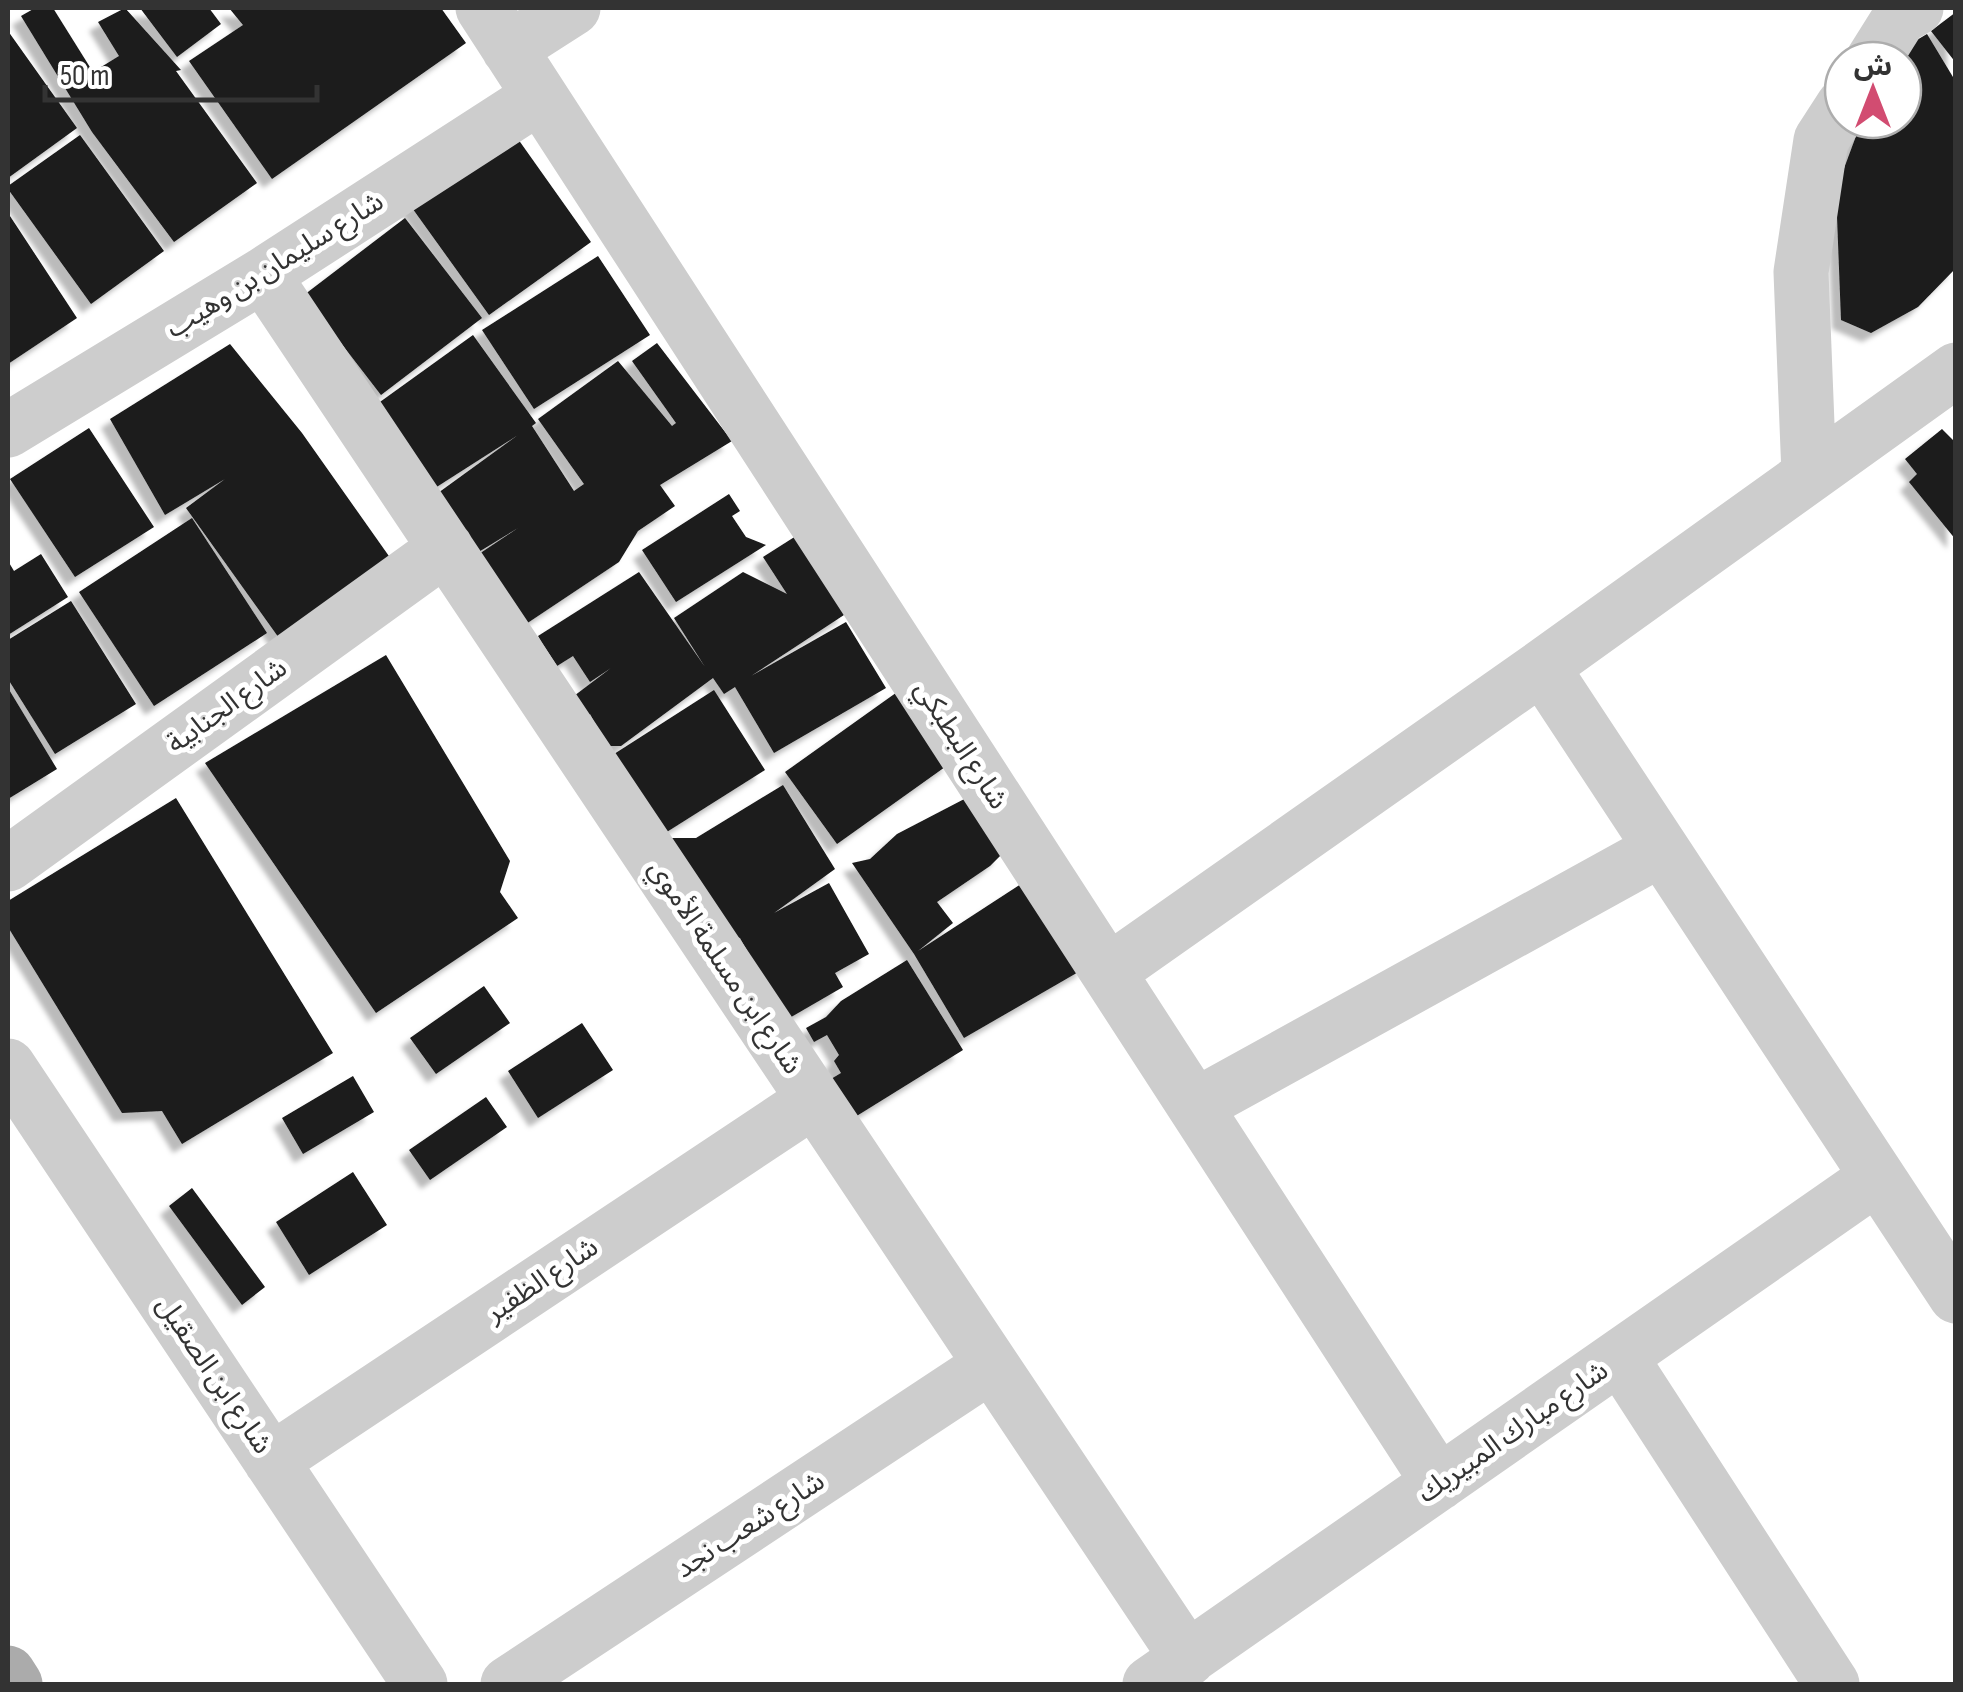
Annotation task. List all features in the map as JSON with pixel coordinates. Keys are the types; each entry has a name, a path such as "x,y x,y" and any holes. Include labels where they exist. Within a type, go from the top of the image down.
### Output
{"main road":[{"path":"8,1673 15,1684"}],"street":[{"path":"496,28 573,8"},
{"path":"1886,40 1900,17 1916,8"},
{"name":"شارع البطبكي","path":"496,28 1439,1483"},
{"name":"شارع سليمان بن وهيب","path":"8,430 262,275 540,96"},
{"path":"1809,475 1802,272 1823,137"},
{"name":"شارع ابن مسلمة الأموي","path":"262,275 991,1365 1169,1672"},
{"path":"1108,972 1956,370"},
{"name":"شارع الجنابية","path":"8,864 446,548"},
{"path":"1542,667 1956,1296"},
{"path":"1195,1106 1661,849"},
{"name":"شارع ابن الصقيل","path":"8,1066 420,1684"},
{"name":"شارع الظفير","path":"271,1461 814,1100"},
{"name":"شارع مبارك المبيريك","path":"1169,1672 1876,1178"},
{"path":"1620,1358 1811,1677"},
{"name":"شارع شعب نجد","path":"508,1684 991,1365"}],"building":[{"path":"35,8 53,8 93,72 119,56 98,22 125,8 181,70 176,71 257,183 174,242 92,132 21,16"},
{"path":"140,8 209,8 221,24 177,57"},
{"path":"229,8 441,8 466,43 272,179 189,61 243,25"},
{"path":"1956,12 1956,63 1931,31"},
{"path":"8,31 77,128 8,178"},
{"path":"1927,34 1956,82 1956,268 1918,307 1871,333 1841,320 1836,190 1855,140 1923,140 1923,40 1917,40"},
{"path":"513,132 591,242 489,315 410,205"},
{"path":"80,135 164,251 91,304 8,189"},
{"path":"8,213 77,318 8,364"},
{"path":"405,218 482,318 381,395 304,295"},
{"path":"598,256 650,335 534,409 482,330"},
{"path":"473,335 536,423 532,426 574,491 584,484 538,419 618,361 672,426 676,423 632,361 657,343 732,441 660,485 675,506 638,531 619,562 523,626 476,556 518,528 477,553 438,493 518,435 435,488 373,407"},
{"path":"230,344 302,433 391,559 279,638 186,508 225,479 165,515 110,419"},
{"path":"89,428 154,527 75,577 10,479"},
{"path":"1942,429 1956,443 1956,540 1909,482 1917,474 1905,459"},
{"path":"729,494 740,511 732,516 746,537 766,545 676,602 642,550"},
{"path":"192,518 267,633 154,706 79,592"},
{"path":"796,536 847,613 751,676 846,622 886,688 774,753 735,687 724,694 713,678 621,746 607,746 590,714 586,720 570,699 611,668 590,682 573,656 557,666 538,636 639,572 705,667 674,618 743,572 787,594 763,557"},
{"path":"41,554 68,597 8,635 8,561 14,571"},
{"path":"71,601 136,704 55,754 8,679 8,640"},
{"path":"386,655 510,861 500,892 518,918 376,1013 205,763"},
{"path":"8,688 57,769 8,799"},
{"path":"714,690 765,770 662,835 611,756"},
{"path":"900,690 952,762 837,844 785,772"},
{"path":"783,785 835,869 774,913 829,883 869,954 835,973 843,987 786,1020 740,938 728,934 668,838 696,838"},
{"path":"972,795 1002,854 937,902 953,923 918,951 1021,884 1087,967 964,1038 914,954 852,863 870,859 897,834"},
{"path":"176,798 333,1053 182,1144 162,1111 122,1113 8,927 8,901"},
{"path":"907,960 963,1050 855,1117 831,1079 841,1073 834,1061 839,1055 827,1035 814,1042 806,1028"},
{"path":"484,986 510,1023 436,1074 410,1038"},
{"path":"582,1023 613,1070 538,1118 508,1071"},
{"path":"353,1076 374,1112 303,1154 282,1118"},
{"path":"486,1097 507,1127 430,1180 409,1150"},
{"path":"353,1172 387,1225 309,1275 276,1222"},
{"path":"192,1188 265,1287 242,1305 169,1206"}]}
